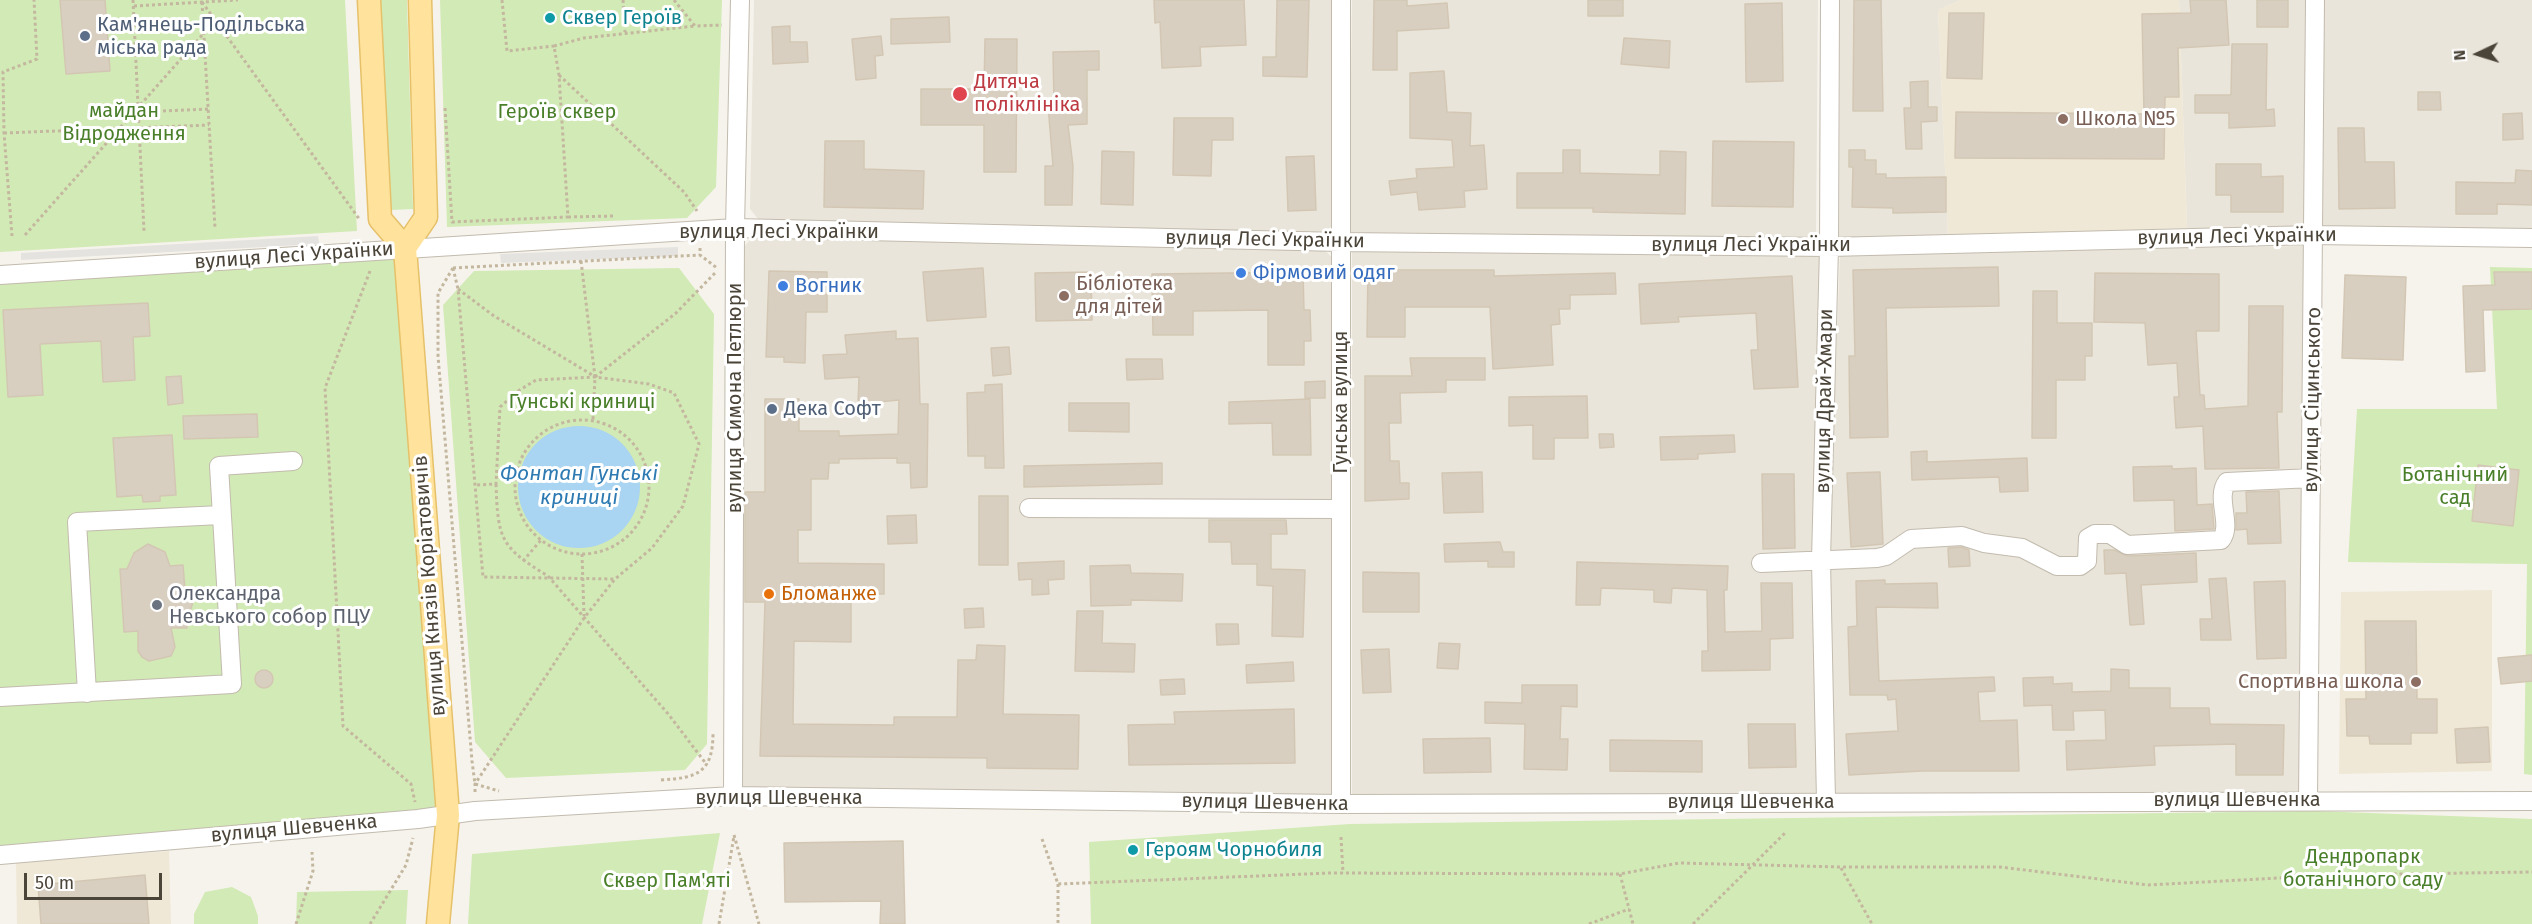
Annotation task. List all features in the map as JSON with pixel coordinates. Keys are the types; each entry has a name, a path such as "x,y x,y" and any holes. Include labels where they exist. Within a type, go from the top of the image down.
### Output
{"main road":[{"path":"369,0 380,219 405,248 426,216 420,0"},
{"name":"вулиця Князів Коріатовичів","path":"405,248 448,815 438,924"}],"street":[{"name":"вулиця Симона Петлюри","path":"733,796 735,228 740,0"},
{"name":"Гунська вулиця","path":"1341,0 1341,804"},
{"name":"вулиця Драй-Хмари","path":"1826,801 1821,560 1829,247 1830,0"},
{"name":"вулиця Сіцинського","path":"2308,800 2315,0"},
{"name":"вулиця Лесі Українки","path":"0,275 735,228 1341,242 1829,247 2314,235 2532,238"},
{"path":"0,697 232,684 219,466 293,461"},
{"path":"1761,563 1882,558 1911,540 1962,536 1984,543 2022,548 2055,566 2080,566 2087,561 2088,538 2095,534 2115,535 2127,545 2221,540 2225,533 2224,489 2227,482 2312,478"},
{"path":"1029,508 1340,508"},
{"path":"87,693 77,522 222,515"},
{"name":"вулиця Шевченка","path":"0,855 418,819 476,811 733,796 1341,804 2532,801"}],"path":[{"path":"12,236 4,133 3,72 37,59 34,0"},
{"path":"134,0 144,231"},
{"path":"134,6 237,0"},
{"path":"502,0 507,51 554,46 625,32 725,25"},
{"path":"623,0 625,32"},
{"path":"674,0 695,26"},
{"path":"202,1 215,228"},
{"path":"202,1 362,224"},
{"path":"25,235 117,128 204,33"},
{"path":"452,222 568,217 559,75 554,46"},
{"path":"559,75 684,192 698,214 700,255"},
{"path":"139,112 208,110"},
{"path":"4,133 209,126"},
{"path":"453,268 700,255 719,269"},
{"path":"581,260 595,377 593,420"},
{"path":"453,268 458,289 483,577 548,576 582,580 615,579"},
{"path":"453,268 438,293 438,356 476,811"},
{"path":"719,269 719,279"},
{"path":"595,377 675,313 719,269"},
{"path":"370,271 325,388 343,726 411,784"},
{"path":"458,289 494,316 595,377"},
{"path":"475,784 584,618 615,579 652,548 682,506 699,444 674,393 649,384 595,377 536,380 518,391 500,407 496,484 497,519 503,543 523,561 548,576 584,618 669,716 706,765"},
{"path":"571,420 593,420 614,428 631,442 643,460 649,482 647,504 638,524 623,540 604,551 582,554 560,551 541,540 525,524 516,503 515,481 520,460 532,441 550,428 571,420"},
{"path":"476,485 496,484"},
{"path":"523,561 541,540"},
{"path":"582,554 584,618"},
{"path":"654,781 690,778 706,765 713,749 713,725"},
{"path":"475,784 501,791"},
{"path":"369,924 406,865 418,819"},
{"path":"1693,924 1785,832"},
{"path":"719,924 734,835 759,924"},
{"path":"1341,837 1343,873"},
{"path":"1042,839 1058,884 1059,924"},
{"path":"296,924 313,871 312,852"},
{"path":"1058,884 1343,873 1620,874 1679,863 1841,867 2000,867 2148,885 2335,875 2532,872"},
{"path":"1841,867 1872,924"},
{"path":"1620,874 1633,924"},
{"path":"1589,924 1629,909"}],"shaded area":[{"path":"754,0 1331,0 1332,226 1322,235 759,220 750,209"},
{"path":"1352,0 1818,0 1816,241 1349,236"},
{"path":"1840,0 1961,0 1938,10 1948,236 1839,240"},
{"name":"Школа №5","path":"1961,0 2179,0 2187,228 1948,236 1938,10"},
{"path":"2179,0 2306,0 2307,229 2187,228"},
{"path":"2322,0 2532,0 2532,230 2321,227"},
{"path":"754,235 1323,249 1335,260 1333,795 758,792 743,786 740,773 743,248"},
{"path":"318,236 319,244 21,260 21,253"},
{"path":"2304,246 2301,792 1832,797 1829,546 1840,254"},
{"path":"678,247 678,256 501,263 500,254"},
{"path":"1352,251 1820,255 1816,530 1821,795 1352,796"},
{"name":"Спортивна школа","path":"2492,590 2492,771 2339,774 2341,592"},
{"path":"169,851 171,924 17,924 16,863"}],"green space":[{"name":"майдан Відродження","path":"0,0 345,0 357,231 0,252"},
{"path":"379,0 407,0 413,209 391,210"},
{"name":"Героїв сквер","path":"440,0 722,0 716,187 687,218 447,227"},
{"path":"405,248 448,815 0,855 0,275"},
{"name":"Ботанічний сад","path":"2490,267 2532,268 2532,775 2524,774 2527,564 2348,562 2357,409 2497,409"},
{"name":"Гунські криниці","path":"679,268 714,314 707,744 685,770 506,778 475,742 443,305 474,271"},
{"name":"Дендропарк ботанічного саду","path":"2315,811 2532,819 2532,924 1091,924 1089,842 1350,824"},
{"name":"Сквер Пам'яті","path":"720,833 702,924 468,924 472,854"},
{"path":"232,887 251,897 258,916 258,924 194,924 194,914 205,892"},
{"path":"408,890 406,924 296,924 297,892"}],"water":[{"name":"Фонтан Гунські криниці","path":"579,426 602,431 622,444 635,464 640,487 635,510 622,530 602,543 579,548 556,543 536,530 523,510 518,487 523,464 536,444 556,431"}],"building":[{"name":"Кам'янець-Подільська міська рада","path":"60,0 105,0 110,71 66,74"},
{"path":"1154,0 1244,0 1246,45 1200,47 1201,66 1162,68 1160,22 1155,23"},
{"path":"1277,0 1309,0 1307,77 1263,76 1263,57 1276,57"},
{"path":"1374,0 1407,0 1407,6 1447,3 1449,28 1397,31 1397,70 1373,70"},
{"path":"1588,0 1623,0 1623,16 1588,16"},
{"path":"1854,0 1881,0 1883,111 1853,111"},
{"path":"2190,0 2226,0 2229,45 2178,48 2179,97 2165,97 2164,159 1955,158 1956,112 2144,114 2142,14 2191,13"},
{"path":"2257,0 2288,0 2288,27 2257,27"},
{"path":"1782,3 1783,81 1746,82 1745,4"},
{"path":"1949,13 1984,13 1982,79 1947,78"},
{"path":"949,17 950,42 891,44 891,19"},
{"path":"790,26 790,42 807,42 808,62 773,64 772,27"},
{"path":"881,36 883,55 875,56 876,78 856,80 852,39"},
{"path":"1624,38 1670,41 1669,68 1621,64"},
{"path":"985,39 1017,39 1016,172 984,172 984,125 921,125 921,89 984,89"},
{"path":"2232,44 2267,44 2266,110 2274,109 2275,126 2229,128 2229,113 2195,113 2195,95 2231,95"},
{"path":"1099,51 1099,70 1087,70 1087,124 1068,125 1073,166 1072,205 1045,205 1045,166 1053,166 1048,105 1054,105 1053,52"},
{"path":"1444,71 1447,112 1471,113 1470,146 1484,145 1487,189 1464,191 1465,207 1419,210 1417,192 1391,195 1389,181 1417,178 1416,169 1454,167 1452,140 1410,138 1410,73"},
{"path":"1928,81 1928,107 1937,107 1937,121 1921,122 1922,149 1906,149 1904,108 1911,108 1910,82"},
{"path":"2418,92 2440,92 2441,110 2418,110"},
{"path":"2522,113 2523,139 2503,140 2503,114"},
{"path":"1174,118 1233,118 1233,140 1212,140 1211,176 1173,175"},
{"path":"2338,128 2364,128 2365,162 2394,162 2395,208 2339,209"},
{"path":"825,141 864,141 864,169 924,171 923,209 824,207"},
{"path":"1713,141 1794,142 1793,207 1712,206"},
{"path":"1563,150 1580,150 1580,173 1660,175 1660,151 1686,152 1685,214 1593,212 1593,208 1517,208 1517,173 1563,173"},
{"path":"1849,150 1865,150 1865,160 1876,160 1876,174 1886,174 1886,178 1946,177 1946,212 1893,213 1893,208 1852,207 1853,167 1849,167"},
{"path":"1102,151 1134,152 1133,205 1101,204"},
{"path":"1314,156 1316,210 1288,211 1286,157"},
{"path":"2216,164 2261,164 2261,177 2283,176 2283,212 2231,212 2231,195 2216,195"},
{"path":"2516,170 2532,171 2532,205 2497,204 2497,214 2456,214 2456,182 2515,183"},
{"path":"1998,267 1999,306 1886,308 1888,437 1850,438 1849,356 1855,356 1853,270"},
{"path":"983,268 986,317 927,321 923,272"},
{"path":"1368,270 1494,270 1494,276 1615,273 1616,294 1570,295 1570,309 1559,309 1560,324 1551,325 1553,365 1493,369 1490,307 1405,307 1405,337 1367,337"},
{"path":"769,271 827,272 827,312 806,312 805,363 784,362 784,357 766,357"},
{"name":"Бібліотека для дітей","path":"1091,272 1092,320 1036,321 1035,273"},
{"path":"1303,272 1304,310 1310,310 1311,341 1304,341 1304,365 1268,365 1268,310 1193,311 1193,335 1153,335 1152,274"},
{"path":"2494,272 2532,272 2532,309 2483,310 2485,371 2466,372 2463,286 2495,285"},
{"path":"2095,273 2219,274 2219,331 2196,331 2200,395 2204,395 2205,409 2248,406 2249,306 2283,306 2282,412 2277,412 2279,468 2205,469 2203,426 2176,428 2174,397 2179,397 2177,363 2148,365 2145,323 2094,322"},
{"path":"2345,275 2406,277 2403,360 2342,358"},
{"path":"1792,276 1798,387 1754,389 1751,350 1758,350 1756,313 1678,317 1679,322 1641,324 1639,284"},
{"path":"2033,291 2057,291 2057,323 2092,323 2092,356 2085,356 2085,380 2056,380 2056,438 2032,438"},
{"path":"148,303 150,336 133,337 135,380 103,382 101,341 40,344 43,395 8,397 3,310"},
{"path":"896,331 896,339 918,338 920,404 928,404 927,487 911,488 910,463 897,463 897,458 839,459 839,463 829,463 828,479 811,479 811,530 798,530 798,563 884,564 884,594 851,594 851,642 794,641 793,724 894,725 894,717 957,717 958,660 976,660 977,645 1005,646 1003,714 1079,715 1078,769 987,768 987,758 760,756 765,602 745,602 745,492 765,492 765,399 799,399 799,431 839,431 839,436 898,434 899,400 858,404 859,377 825,379 823,355 847,354 845,335"},
{"path":"1009,347 1011,374 993,376 991,348"},
{"path":"1410,358 1485,358 1485,380 1446,380 1446,392 1400,393 1401,423 1389,423 1390,461 1399,461 1400,483 1409,483 1409,499 1365,501 1365,376 1412,376"},
{"path":"1126,359 1162,359 1163,379 1127,380"},
{"path":"181,376 183,403 168,405 166,377"},
{"path":"1325,381 1325,398 1305,398 1305,382"},
{"path":"1002,384 1004,468 985,468 985,456 968,456 967,393 985,392 985,385"},
{"path":"1587,396 1588,438 1554,438 1554,459 1533,459 1533,425 1509,426 1509,397"},
{"path":"1310,399 1311,455 1273,455 1272,423 1229,424 1229,402"},
{"path":"1069,403 1129,403 1129,432 1069,431"},
{"path":"257,414 258,437 184,439 183,416"},
{"path":"1599,434 1613,434 1614,447 1600,448"},
{"path":"172,435 176,495 160,496 160,501 143,502 142,495 117,497 113,438"},
{"path":"1734,435 1735,452 1698,454 1698,459 1661,460 1660,437"},
{"path":"1927,451 1927,462 2027,458 2028,491 2000,492 1999,477 1912,480 1911,452"},
{"path":"1162,463 1162,484 1024,487 1024,466"},
{"path":"2478,465 2519,470 2513,526 2472,521"},
{"path":"2172,466 2172,469 2196,468 2197,505 2212,504 2214,529 2175,531 2174,500 2134,501 2133,467"},
{"path":"1482,472 1483,512 1444,513 1442,473"},
{"path":"1880,472 1883,544 1851,547 1847,473"},
{"path":"1762,474 1794,474 1795,548 1763,549"},
{"path":"2279,491 2281,543 2248,544 2247,529 2236,530 2236,513 2247,513 2246,492"},
{"path":"979,496 1008,496 1008,565 979,565"},
{"path":"916,515 917,543 888,544 887,516"},
{"path":"1209,520 1286,520 1287,534 1271,534 1271,569 1305,570 1303,637 1272,636 1273,586 1257,585 1257,564 1232,564 1231,542 1209,542"},
{"path":"1500,542 1503,552 1514,552 1514,567 1488,567 1488,561 1445,562 1444,544"},
{"name":"Олександра Невського собор ПЦУ","path":"148,544 165,552 170,566 183,565 185,589 190,593 193,601 191,609 186,613 187,628 171,628 175,647 171,656 149,661 138,651 138,631 124,632 120,569 127,569 134,553"},
{"path":"1961,547 1969,550 1970,566 1949,567 1948,548"},
{"path":"2104,550 2114,550 2128,556 2196,553 2197,582 2141,585 2144,624 2130,625 2126,573 2105,574"},
{"path":"1064,561 1064,579 1048,580 1049,594 1032,595 1032,579 1019,580 1018,563"},
{"path":"1577,562 1728,566 1727,590 1724,590 1725,632 1762,631 1761,583 1792,583 1793,638 1770,639 1770,670 1702,671 1702,651 1708,651 1707,590 1672,588 1671,603 1654,602 1654,590 1601,588 1600,605 1576,605"},
{"path":"1130,565 1131,573 1183,574 1182,601 1131,600 1131,605 1091,606 1090,566"},
{"path":"1363,572 1419,573 1419,612 1363,612"},
{"path":"2226,578 2231,640 2201,640 2200,619 2212,619 2209,579"},
{"path":"1885,580 1885,584 1937,583 1938,608 1876,607 1879,681 1994,677 1995,691 1978,692 1980,721 2017,720 2019,771 1922,771 1849,775 1846,734 1898,731 1896,699 1888,700 1887,695 1850,695 1848,627 1857,626 1856,581"},
{"path":"2285,581 2286,658 2257,659 2254,582"},
{"path":"983,608 984,627 965,628 964,609"},
{"path":"1077,611 1103,611 1102,643 1135,644 1134,672 1075,671"},
{"path":"2365,621 2416,621 2417,699 2437,699 2437,733 2411,733 2411,744 2370,744 2369,736 2347,736 2346,699 2366,699"},
{"path":"1216,624 1238,624 1239,644 1217,645"},
{"path":"1439,643 1460,644 1458,669 1437,668"},
{"path":"1389,649 1391,692 1363,693 1361,650"},
{"path":"2532,655 2532,681 2501,684 2498,658"},
{"path":"1293,662 1294,681 1247,683 1246,665"},
{"path":"2111,669 2129,670 2129,688 2170,688 2170,708 2209,708 2210,724 2284,725 2283,775 2236,775 2236,744 2154,746 2155,765 2067,770 2066,741 2106,740 2105,710 2073,711 2074,730 2053,730 2052,705 2024,706 2023,678 2053,677 2053,684 2072,683 2072,692 2111,691"},
{"path":"264,670 270,673 273,679 270,685 264,688 258,685 255,679 258,673"},
{"path":"1184,679 1185,694 1161,695 1160,680"},
{"path":"1522,685 1577,685 1577,707 1561,706 1560,739 1568,739 1567,770 1524,769 1525,724 1485,723 1485,702 1522,703"},
{"path":"1294,709 1295,763 1129,765 1128,725 1175,724 1174,712"},
{"path":"1748,724 1795,724 1796,767 1749,768"},
{"path":"2488,727 2490,762 2457,763 2455,729"},
{"path":"1490,738 1491,772 1424,773 1423,739"},
{"path":"1610,740 1702,741 1702,772 1610,771"},
{"path":"903,841 905,924 880,924 881,901 785,902 784,843"},
{"path":"145,875 149,924 41,924 38,885"}],"place":[{"name":"Сквер Героїв","path":"550,18"},
{"name":"Кам'янець-Подільська міська рада","path":"85,36"},
{"name":"Дитяча поліклініка","path":"960,94"},
{"name":"Школа №5","path":"2063,119"},
{"name":"Фірмовий одяг","path":"1241,273"},
{"name":"Вогник","path":"783,286"},
{"name":"Бібліотека для дітей","path":"1064,296"},
{"name":"Дека Софт","path":"772,409"},
{"name":"Бломанже","path":"769,594"},
{"name":"Олександра Невського собор ПЦУ","path":"157,605"},
{"name":"Спортивна школа","path":"2416,682"},
{"name":"Героям Чорнобиля","path":"1133,850"}]}
